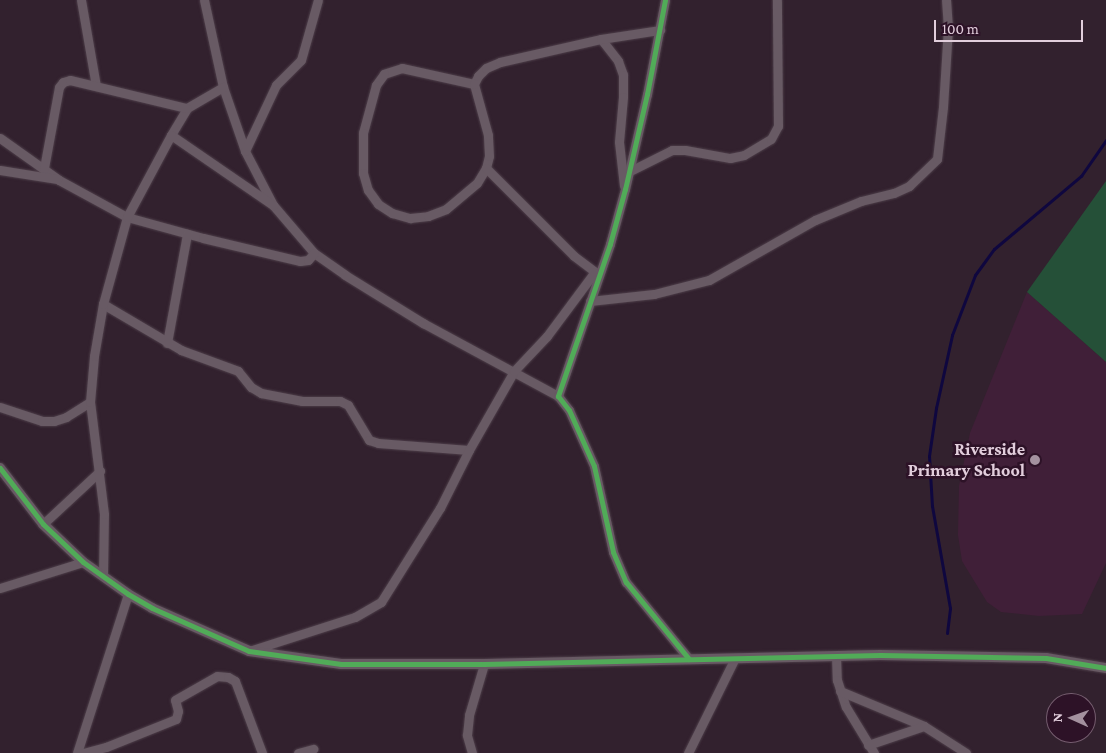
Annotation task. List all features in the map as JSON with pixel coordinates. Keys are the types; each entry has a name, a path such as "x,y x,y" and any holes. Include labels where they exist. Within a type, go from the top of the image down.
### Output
{"street":[{"path":"81,0 96,86"},
{"path":"204,0 224,87 245,151 273,205 314,253 345,275 423,323 558,396 569,410 594,466 613,552 626,582 689,659"},
{"path":"245,151 276,85 302,60 318,0"},
{"path":"558,396 625,190 665,0"},
{"path":"630,171 672,150 685,150 730,158 744,155 771,139 778,126 777,0"},
{"path":"590,301 654,294 709,280 815,220 861,201 894,193 909,186 937,159 947,38 946,0"},
{"path":"474,84 402,68 384,74 376,85 363,133 363,174 368,190 378,204 392,213 410,218 428,216 446,209 462,198 477,183 486,168 489,156 488,135 474,84 478,76 486,68 500,62 601,39 660,30"},
{"path":"601,39 618,61 622,75 623,97 619,142 625,190"},
{"path":"44,168 58,86 62,82 70,80 186,108"},
{"path":"103,576 104,514 90,402 94,356 103,304 127,217 186,108 224,87"},
{"path":"171,135 273,205"},
{"path":"0,138 59,180 127,217 187,234 300,261 308,260 314,253"},
{"path":"486,168 499,179 537,221 597,274"},
{"path":"0,170 59,180"},
{"path":"168,343 187,234"},
{"path":"249,651 355,617 381,602 392,588 440,508 469,450 514,371 546,336 597,274"},
{"path":"103,304 181,350 238,371 251,387 261,393 302,402 340,400 348,405 369,440 378,443 469,450"},
{"path":"0,407 42,421 54,421 66,417 90,402"},
{"path":"0,468 43,524 83,562 128,594 175,618 249,651 341,664 484,664 836,656 1046,658 1106,668"},
{"path":"43,524 100,471"},
{"path":"0,588 83,562"},
{"path":"78,753 128,594"},
{"path":"836,656 840,691 846,706 871,749 924,726"},
{"path":"688,753 735,658"},
{"path":"472,753 467,735 469,715 484,664"},
{"path":"82,753 106,747 176,719 178,711 175,700 217,676 228,676 235,681 262,753"},
{"path":"840,691 924,726 966,753"},
{"path":"298,753 313,749"}],"shaded area":[{"name":"Riverside Primary School","path":"1027,292 1106,362 1106,563 1082,614 1039,616 1001,612 987,602 962,561 958,535 959,486 970,433"}],"green space":[{"path":"1106,181 1106,362 1027,292"}],"waterway":[{"path":"947,633 950,608 932,506 929,456 936,408 952,335 975,275 994,249 1081,176 1106,140"}],"cycle path":[{"path":"665,0 647,94 625,189 610,244 558,396 569,410 594,466 613,552 626,582 689,659"},
{"path":"0,468 43,524 83,562 128,594 152,608 249,651 341,664 484,664 880,655 1046,658 1106,668"}],"place":[{"name":"Riverside Primary School","path":"1035,460"}]}
